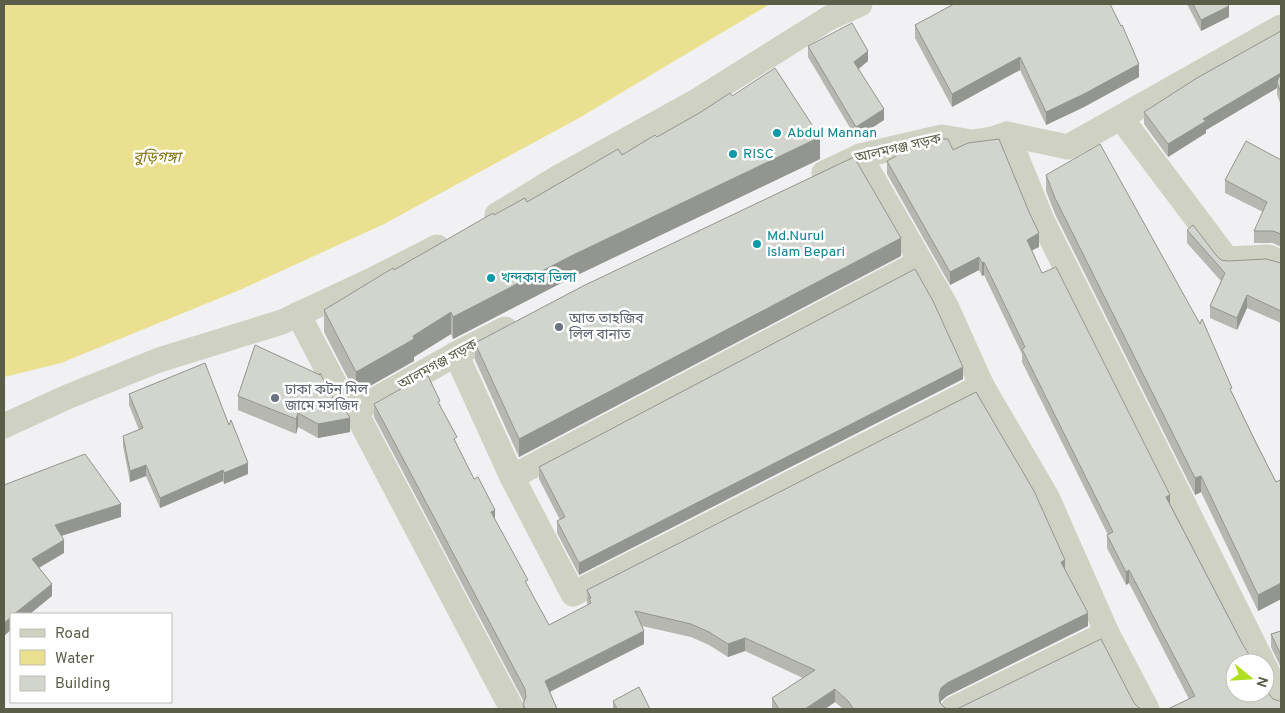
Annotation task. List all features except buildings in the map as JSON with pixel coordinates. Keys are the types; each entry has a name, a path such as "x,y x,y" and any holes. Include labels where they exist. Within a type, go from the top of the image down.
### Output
{"street":[{"path":"4,426 67,397 159,360 282,322 376,278 465,232 559,177 695,102 830,18 860,4"},
{"name":"আলমগঞ্জ সড়ক","path":"808,180 860,156 942,137 972,142 992,139 1007,134 1068,147 1281,27"},
{"path":"1121,118 1227,259 1268,257 1281,262"},
{"path":"1007,134 1042,220 1258,653"},
{"path":"860,156 946,306 982,386 1047,497 1107,633 1147,709"},
{"path":"512,477 920,262"},
{"path":"298,314 348,409 355,412 512,709"},
{"name":"আলমগঞ্জ সড়ক","path":"355,412 456,354 525,318"},
{"path":"456,354 512,477 573,594 982,386"},
{"path":"953,709 1107,633"},
{"path":"1275,688 1281,700"}],"water":[{"name":"বুড়িগঙ্গা","path":"4,4 770,4 579,118 384,224 242,289 61,363 4,377"}],"place":[{"name":"Abdul Mannan","path":"777,133"},
{"name":"RISC","path":"733,154"},
{"name":"Md.Nurul Islam Bepari","path":"757,244"},
{"name":"খন্দকার ভিলা","path":"491,278"},
{"name":"আত তাহজিব লিল বানাত","path":"559,327"},
{"name":"ঢাকা কটন মিল জামে মসজিদ","path":"275,398"}]}
